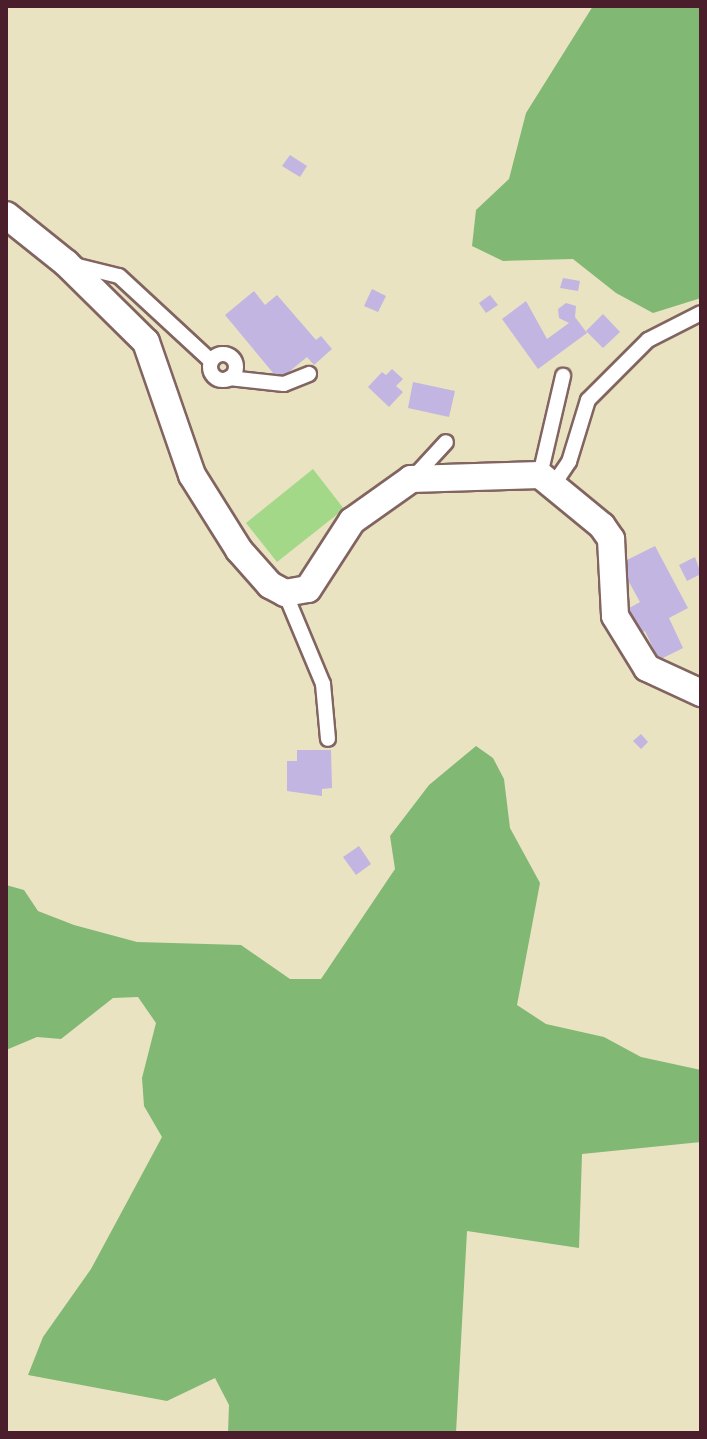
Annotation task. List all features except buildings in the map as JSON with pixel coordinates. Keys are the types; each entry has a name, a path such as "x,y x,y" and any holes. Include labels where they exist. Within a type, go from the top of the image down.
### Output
{"street":[{"path":"6,215 66,263 146,342 192,475 239,550 270,585 285,593 308,589 352,521 411,479 547,479 611,539 615,616 647,668 701,693"}],"lane":[{"path":"66,263 119,276 211,361 219,354 234,360 235,370 229,378 284,384 309,374"},
{"path":"547,479 569,462 588,400 648,340 701,313"},
{"path":"547,479 563,376"},
{"path":"411,479 446,442"},
{"path":"285,593 323,684 328,739"}],"green space":[{"path":"593,6 701,6 701,298 653,313 616,293 573,259 503,261 472,246 476,210 509,179 526,113"},
{"path":"313,469 344,509 277,562 246,523"},
{"path":"476,746 493,758 504,779 510,828 540,883 517,1005 546,1024 604,1037 641,1057 701,1070 701,1142 582,1154 579,1248 467,1231 456,1433 228,1433 229,1405 215,1378 167,1401 28,1375 43,1337 91,1269 162,1137 144,1106 142,1078 156,1023 138,997 113,998 61,1039 37,1037 6,1050 6,885 24,890 38,911 74,925 137,942 241,945 290,979 321,979 395,869 390,836 429,785"}]}
